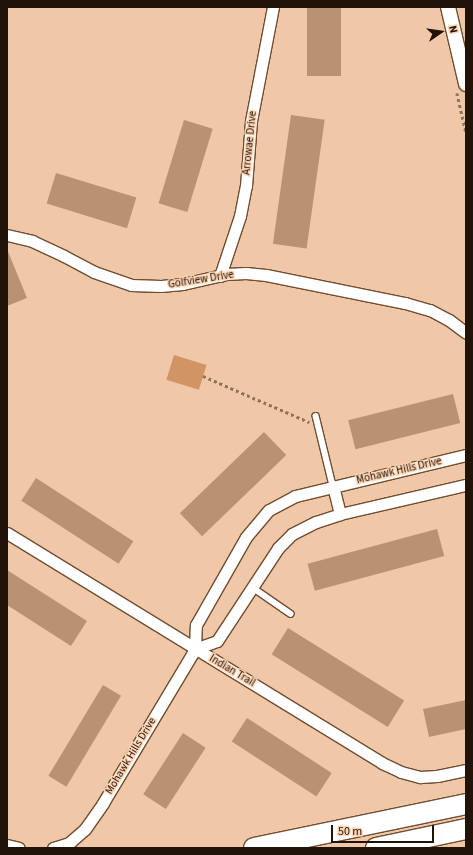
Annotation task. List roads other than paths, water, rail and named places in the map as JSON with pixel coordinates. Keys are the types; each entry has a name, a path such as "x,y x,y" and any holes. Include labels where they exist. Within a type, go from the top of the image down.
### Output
{"highway":[{"path":"254,848 466,804"},
{"path":"376,848 466,829"}],"street":[{"name":"Arrowae Drive","path":"220,276 240,216 246,186 251,122 273,7"},
{"path":"448,7 466,84"},
{"name":"Golfview Drive","path":"7,235 32,242 64,256 94,272 131,284 161,286 176,285 220,276 246,273 266,275 430,310 449,320 466,332"},
{"name":"Mohawk Hills Drive","path":"53,848 69,843 85,829 136,749 195,649 196,625 246,537 269,510 295,496 466,455"},
{"path":"195,649 217,641 278,548 292,534 316,522 340,514 466,485"},
{"path":"332,486 340,514"},
{"name":"Indian Trail","path":"7,533 382,763 401,772 420,776 437,776 466,770"},
{"path":"7,845 19,848"}],"lane":[{"path":"316,416 332,486"},
{"path":"252,586 291,614"}]}
